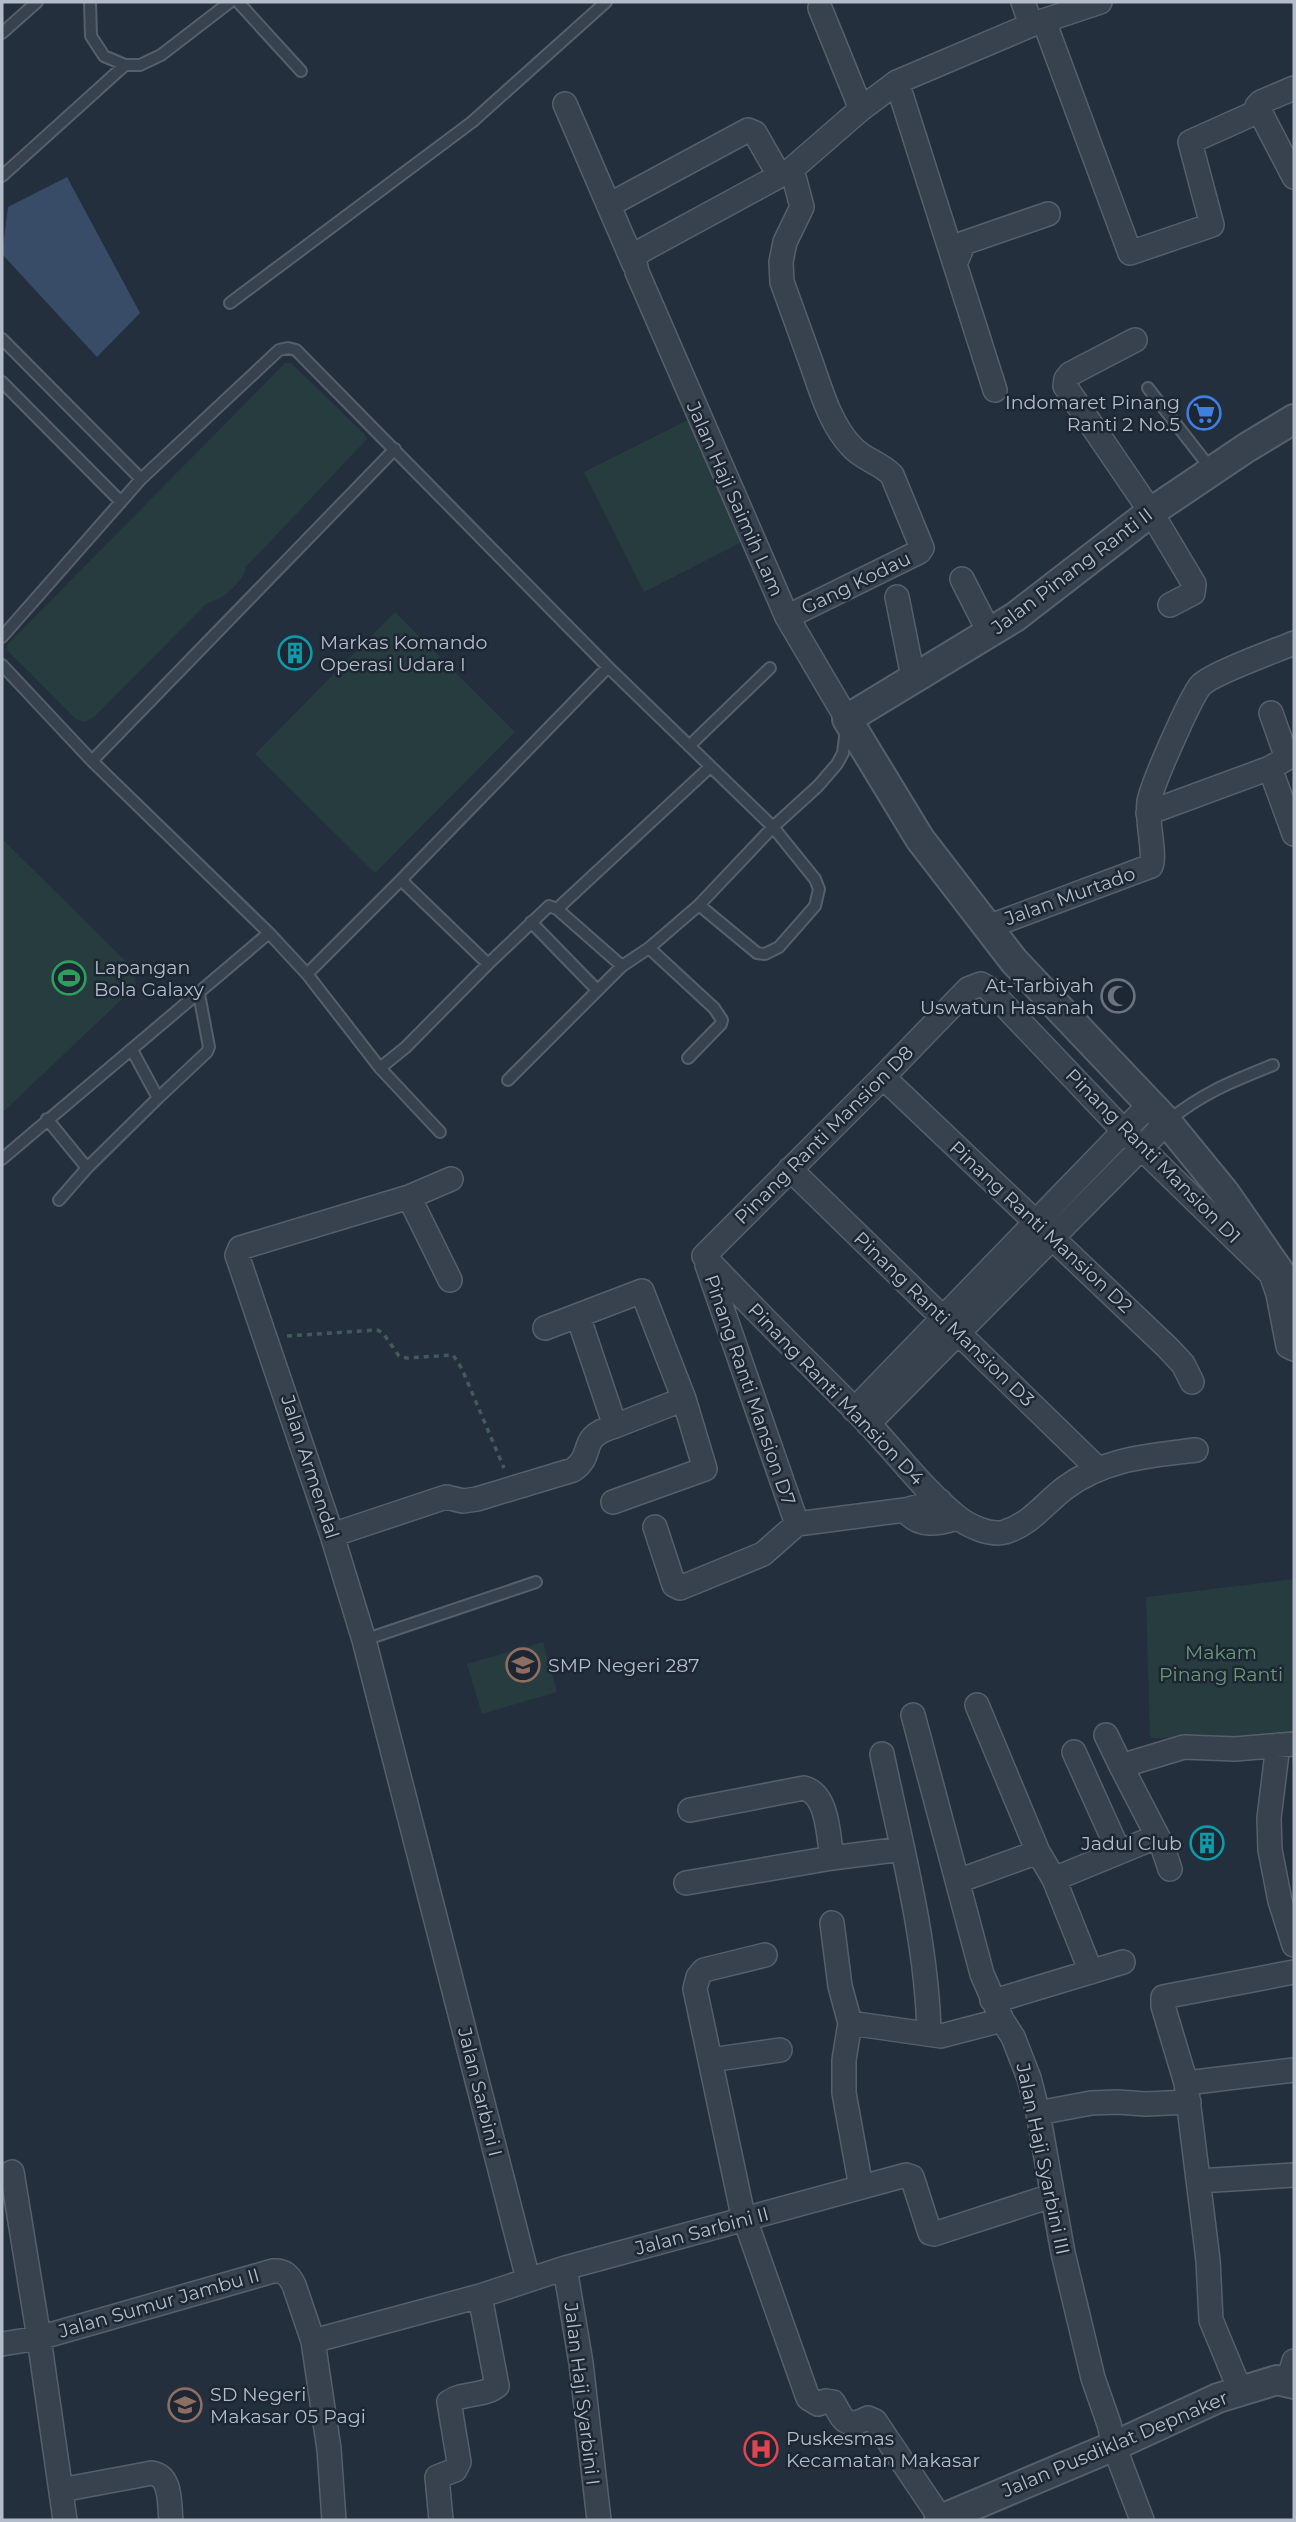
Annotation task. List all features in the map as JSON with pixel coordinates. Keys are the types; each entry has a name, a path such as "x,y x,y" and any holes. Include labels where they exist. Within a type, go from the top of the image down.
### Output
{"street":[{"path":"1023,2 1037,23 1130,253 1212,225 1190,142 1259,111"},
{"path":"635,268 637,254 641,250 785,172 897,82 1037,23 1100,2"},
{"path":"820,8 861,109"},
{"path":"897,82 995,390"},
{"path":"1294,88 1258,104 1259,111 1294,177"},
{"name":"Jalan Haji Saimih Lam","path":"565,104 787,617 847,719"},
{"path":"609,205 748,130 755,133 785,172"},
{"name":"Gang Kodau","path":"785,172 802,206 785,242 780,262 782,282 827,408 852,448 887,469 892,475 922,548 919,552 787,617"},
{"path":"955,264 964,243 1048,214"},
{"path":"1135,341 1070,374 1065,386 1151,512 1194,584 1193,593 1170,605"},
{"name":"Jalan Pinang Ranti II","path":"847,719 1015,617 1151,512 1294,419"},
{"path":"962,579 989,632"},
{"path":"897,597 913,677"},
{"path":"1284,760 1148,813 1149,800 1163,761 1200,686 1238,666 1294,643"},
{"path":"1271,713 1284,760 1294,834"},
{"path":"847,719 920,839 1014,961 1159,1113 1288,1272 1294,1313"},
{"name":"Jalan Murtado","path":"988,927 1151,866 1154,858 1148,813"},
{"name":"Pinang Ranti Mansion D1","path":"975,985 981,984 988,988 1124,1131 1271,1274 1278,1294 1287,1346 1294,1349"},
{"name":"Pinang Ranti Mansion D8","path":"704,1256 968,989 975,985"},
{"name":"Pinang Ranti Mansion D2","path":"883,1077 1167,1347 1183,1364 1192,1382"},
{"path":"861,1417 1043,1231 1124,1131 1159,1113"},
{"path":"1043,1231 1142,1148 1159,1113"},
{"name":"Pinang Ranti Mansion D3","path":"790,1169 1098,1469"},
{"name":"Jalan Armendal","path":"432,1905 364,1640 267,1337 237,1255 240,1248 409,1197 451,1180"},
{"path":"409,1197 450,1280"},
{"name":"Pinang Ranti Mansion D4","path":"704,1256 940,1501 965,1522"},
{"name":"Pinang Ranti Mansion D7","path":"704,1256 797,1524"},
{"path":"545,1328 642,1291 684,1399 705,1469 613,1502"},
{"path":"578,1316 615,1426"},
{"path":"730,1333 763,1320"},
{"path":"332,1535 446,1497 463,1501 477,1499 512,1486 573,1470 581,1464 589,1440 599,1431 684,1399"},
{"path":"905,1510 910,1517 928,1523 965,1522 989,1532 1006,1531 1030,1519 1065,1488 1118,1460 1196,1450"},
{"path":"655,1527 674,1585 680,1588 763,1553 797,1524 905,1510 940,1501"},
{"path":"977,1705 1038,1852 1054,1879 1091,1972"},
{"name":"Jalan Haji Syarbini III","path":"913,1715 977,1958 997,2010 1021,2055 1038,2113 1051,2196 1076,2308 1114,2446 1142,2520"},
{"path":"1106,1735 1170,1869"},
{"path":"1121,1766 1184,1747 1235,1749 1286,1744 1269,1818 1270,1850 1280,1900 1294,1938"},
{"path":"1074,1752 1119,1852"},
{"path":"882,1754 925,1974 929,2034"},
{"path":"690,1810 804,1788 811,1790 825,1814 832,1858"},
{"path":"1054,1879 1157,1837"},
{"path":"685,1883 902,1849"},
{"path":"958,1881 1038,1852"},
{"name":"Jalan Sarbini I","path":"432,1905 528,2279"},
{"path":"832,1923 840,1986 850,2023 844,2060 844,2093 861,2187"},
{"path":"765,1955 704,1970 698,1977 695,1989 744,2219 808,2398 818,2404 833,2402 849,2424 856,2424 868,2418 875,2421 940,2520"},
{"path":"850,2023 941,2036 956,2034 997,2010 1001,1999 1123,1962"},
{"path":"1240,2390 1211,2320 1208,2260 1187,2092 1163,2006 1163,1997 1294,1972"},
{"path":"710,2060 780,2050"},
{"path":"1038,2113 1091,2103 1146,2104 1187,2092 1294,2070"},
{"path":"12,2172 65,2520"},
{"name":"Jalan Sarbini II","path":"313,2341 480,2296 565,2268 909,2175 930,2233 934,2234 1051,2196"},
{"path":"1199,2181 1294,2175"},
{"name":"Jalan Haji Syarbini I","path":"565,2268 581,2364 599,2520"},
{"name":"Jalan Sumur Jambu II","path":"2,2344 39,2338 278,2271 290,2277 313,2341 329,2449 334,2520"},
{"path":"441,2520 436,2477 455,2470 459,2462 449,2402 488,2392 497,2386 480,2296"},
{"name":"Jalan Pusdiklat Depnaker","path":"940,2520 1114,2446 1193,2409 1240,2390 1292,2375"},
{"path":"61,2490 152,2473 159,2474 166,2484 171,2520"}],"lane":[{"path":"2,33 37,2"},
{"path":"90,2 91,36 104,56 125,65 140,65 161,55 230,2"},
{"path":"238,2 301,71"},
{"path":"230,303 472,122 606,2"},
{"path":"2,176 125,65"},
{"path":"2,339 141,479"},
{"path":"2,637 141,479 279,350 296,350 608,667 773,827 815,879 819,889 815,906 779,947 765,954 757,953 699,905"},
{"path":"2,382 121,502"},
{"path":"1149,388 1212,471"},
{"path":"92,761 395,449"},
{"path":"2,665 92,761 269,933 307,974 380,1068 439,1132"},
{"path":"307,974 608,667"},
{"path":"689,746 770,668"},
{"path":"508,1080 622,966 649,948 699,905 773,827 818,786 837,764 845,740 847,719"},
{"path":"557,909 710,766"},
{"path":"401,880 488,964"},
{"path":"380,1068 406,1047 550,906 557,909 622,966"},
{"path":"531,922 597,990"},
{"path":"2,1159 269,933"},
{"path":"649,948 714,1008 722,1020 688,1058"},
{"path":"59,1200 87,1168 206,1052 209,1047 199,994"},
{"path":"132,1050 158,1098"},
{"path":"1159,1113 1273,1065"},
{"path":"47,1119 87,1168"},
{"path":"364,1640 536,1582"}],"path":[{"path":"267,1337 377,1330 383,1332 399,1356 453,1355 462,1369 512,1486"}],"green space":[{"path":"285,363 291,363 367,439 246,567 241,579 231,590 207,603 94,717 84,722 76,719 7,650 8,644"},
{"path":"688,420 748,539 644,592 584,472"},
{"path":"395,612 515,732 375,873 255,754"},
{"name":"Lapangan Bola Galaxy","path":"2,839 135,970 136,986 2,1113"},
{"name":"Makam Pinang Ranti","path":"1294,1579 1294,1740 1150,1738 1146,1597"},
{"path":"543,1642 557,1692 482,1714 467,1664"}],"water":[{"path":"67,177 140,313 97,357 2,254 8,207"}],"place":[{"name":"Indomaret Pinang Ranti 2 No.5","path":"1204,413"},
{"name":"Markas Komando Operasi Udara I","path":"295,653"},
{"name":"Lapangan Bola Galaxy","path":"69,978"},
{"name":"At-Tarbiyah Uswatun Hasanah","path":"1118,996"},
{"name":"SMP Negeri 287","path":"523,1665"},
{"name":"Jadul Club","path":"1207,1843"},
{"name":"SD Negeri Makasar 05 Pagi","path":"185,2405"},
{"name":"Puskesmas Kecamatan Makasar","path":"761,2449"}]}
